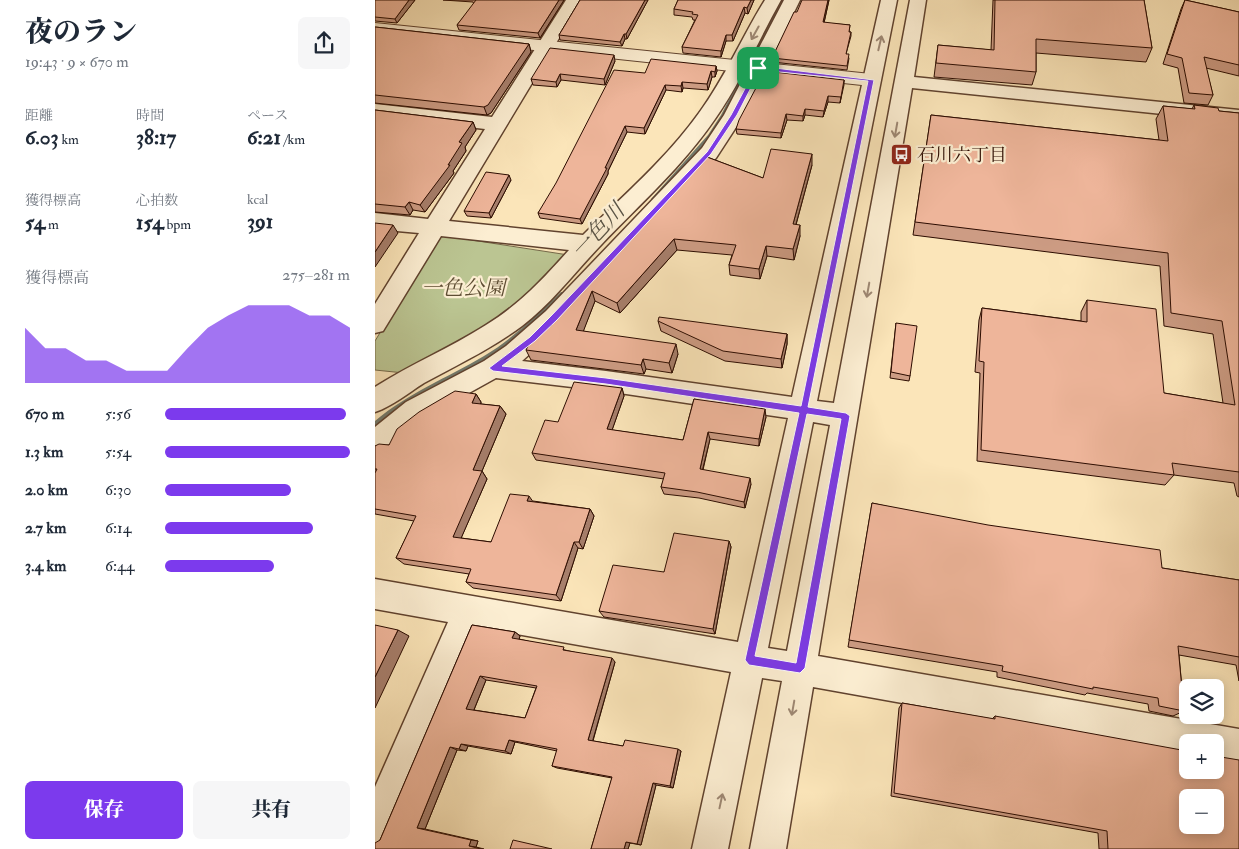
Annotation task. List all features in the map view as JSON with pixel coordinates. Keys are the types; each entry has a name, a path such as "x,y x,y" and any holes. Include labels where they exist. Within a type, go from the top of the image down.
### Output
{"street":[{"path":"375,324 574,0"},
{"path":"375,443 415,410 493,368 533,339 709,153 734,115 747,67 773,0"},
{"path":"381,391 482,340 512,320 541,294 675,157 747,67 792,0"},
{"path":"710,849 889,0"},
{"path":"768,849 918,0"},
{"path":"375,28 871,80"},
{"path":"904,82 1239,116"},
{"path":"375,110 499,124"},
{"path":"375,220 588,244"},
{"path":"493,368 606,381 846,416"},
{"path":"375,594 1239,746"},
{"path":"375,828 469,610"}],"green space":[{"name":"一色公園","path":"439,235 575,256 508,315 404,373 375,370 375,341"}],"building":[{"path":"375,0 409,0 395,19 375,17"},
{"path":"476,0 559,0 538,33 457,25"},
{"path":"580,0 645,0 620,42 559,35"},
{"path":"678,0 751,0 747,8 744,7 732,35 726,35 721,51 682,47 698,15 692,14 693,12 674,9"},
{"path":"802,0 828,0 823,22 850,25 849,32 851,32 846,54 849,54 847,66 772,58 794,12 797,12"},
{"path":"995,0 1144,0 1152,48 1036,39 1036,72 936,63 938,45 994,50"},
{"path":"1185,0 1239,12 1239,65 1204,57 1213,95 1189,93 1182,58 1167,54"},
{"path":"375,27 529,44 488,105 484,107 375,95"},
{"path":"550,48 614,55 604,79 560,74 556,82 531,79"},
{"path":"651,59 716,66 715,72 711,71 707,84 682,82 681,86 665,85 644,128 625,126 605,168 607,168 580,219 538,213 556,183 614,70 645,73"},
{"path":"765,71 844,80 841,97 828,96 824,111 805,109 803,116 786,114 781,133 736,129"},
{"path":"1194,105 1218,108 1219,111 1239,113 1239,472 1172,463 1174,475 981,450 984,362 979,361 982,308 1087,322 1087,300 1156,309 1164,393 1235,405 1222,321 1171,313 1168,253 915,222 931,115 1168,141 1163,106 1195,109"},
{"path":"375,110 473,122 459,142 462,143 448,165 450,165 420,205 409,202 405,207 375,204"},
{"path":"771,149 812,154 793,224 800,225 793,249 766,246 759,269 729,265 736,245 674,239 617,303 592,291 576,330 676,344 669,363 643,359 641,365 526,350 530,342 548,326 551,326 707,157 763,178"},
{"path":"486,172 509,175 489,213 464,211"},
{"path":"375,223 393,225 375,252"},
{"path":"659,317 787,334 781,359 723,351 658,321"},
{"path":"896,323 917,326 910,376 891,372"},
{"path":"574,382 622,388 607,429 683,440 694,399 765,409 759,439 708,432 700,469 750,478 744,502 661,487 665,473 532,453 545,420 558,422"},
{"path":"455,391 476,394 472,403 500,406 473,470 482,471 453,537 491,542 510,494 529,496 527,501 590,509 579,542 574,542 556,595 466,582 471,569 396,558 416,516 375,509 375,473 377,469 375,469 375,446 379,444 389,445 397,429 419,412"},
{"path":"872,503 988,525 1160,550 1162,568 1239,580 1239,657 1178,646 1181,679 1179,679 1179,710 1159,706 1158,698 1093,687 1093,689 1002,671 1003,666 849,640"},
{"path":"674,533 729,541 713,629 599,611 613,565 664,572"},
{"path":"375,625 398,630 375,677"},
{"path":"472,625 515,632 512,638 564,647 563,650 612,658 588,740 623,746 625,740 678,749 670,786 653,783 637,844 626,842 624,849 591,849 612,777 552,766 557,749 509,740 505,751 461,744 459,749 450,747 417,828 471,840 469,846 481,849 375,849 375,843 380,840","holes":["480,676 537,686 525,718 466,709"]},
{"path":"902,703 995,719 995,716 1179,750 1179,779 1224,779 1224,758 1239,760 1239,849 1108,849 1107,831 894,793"},
{"path":"513,840 552,849 510,849"}],"waterway":[{"name":"一色川","path":"653,200 710,136 724,115 782,0"},
{"name":"一色川","path":"375,425 387,414 414,396 497,351 526,328 563,294"}],"place":[{"name":"石川六丁目","path":"901,155"}],"route":[{"path":"758,68 734,115 709,153 533,339 493,368 606,381 804,410 846,416 800,668 749,660 804,410 871,80 758,68"}]}
